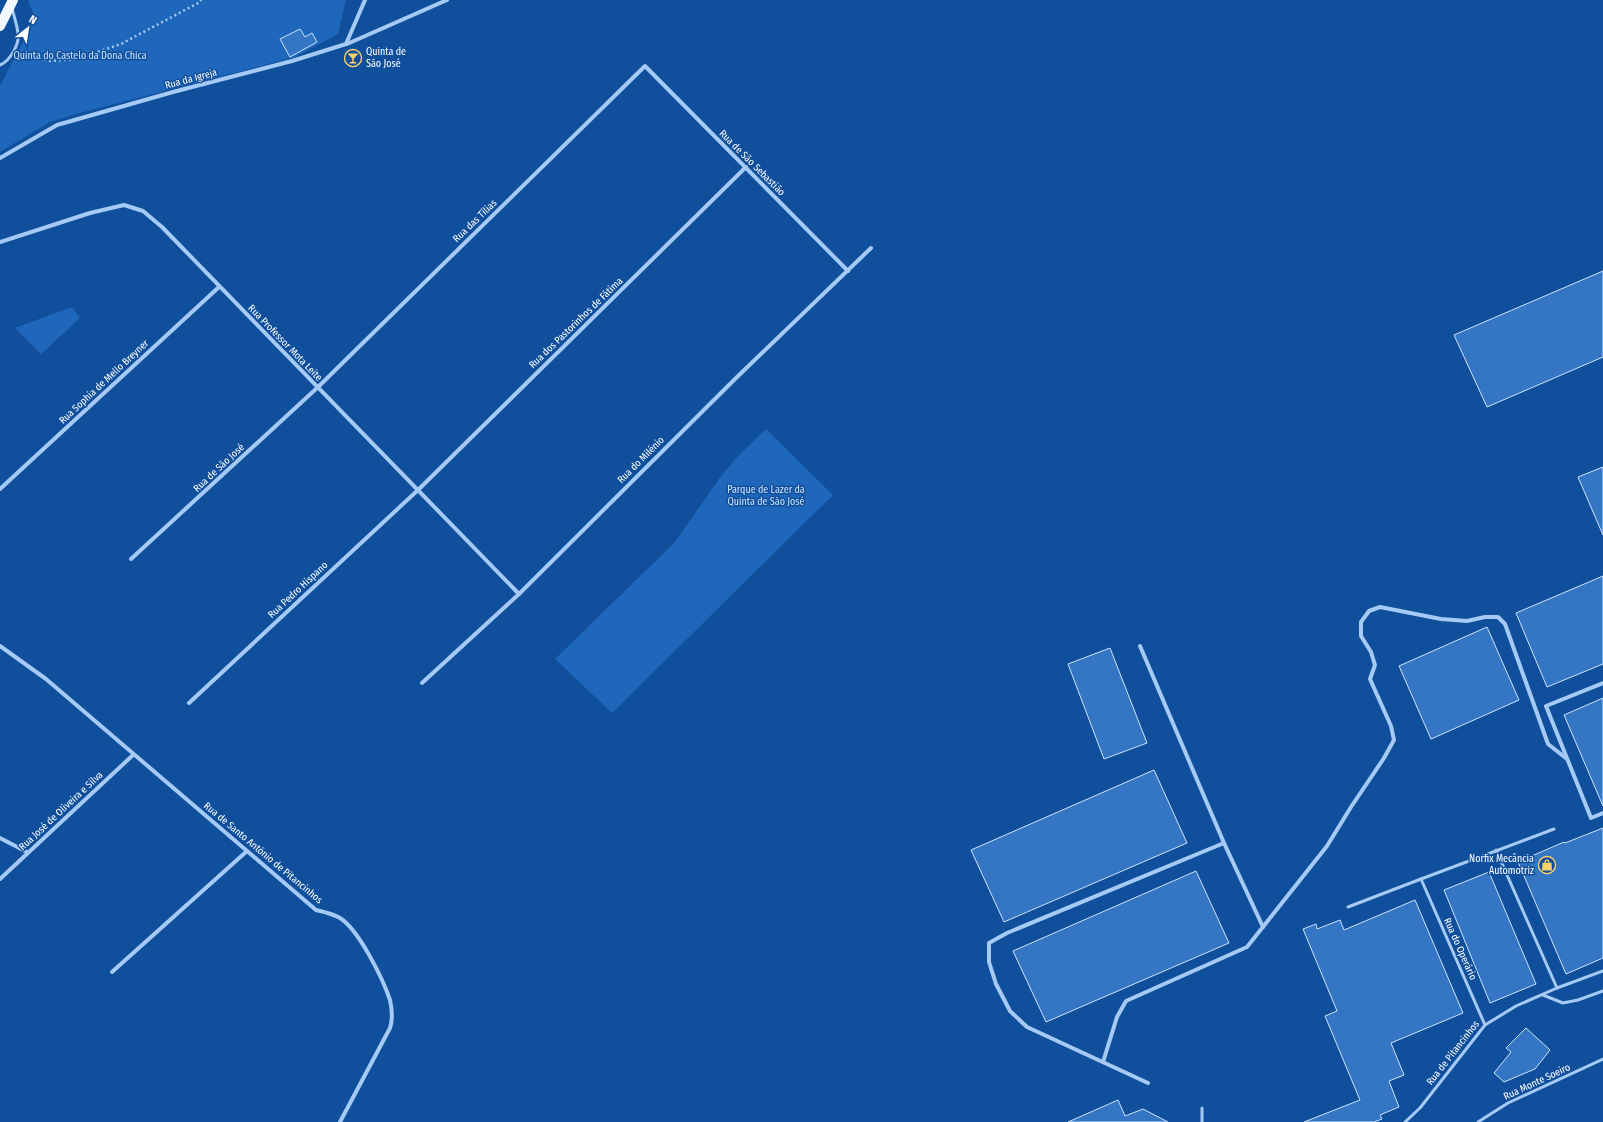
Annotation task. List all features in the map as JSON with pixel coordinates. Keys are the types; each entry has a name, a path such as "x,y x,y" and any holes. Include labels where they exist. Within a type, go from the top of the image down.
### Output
{"main road":[{"path":"0,26 12,2"}],"street":[{"path":"346,44 365,0"},
{"name":"Rua da Igreja","path":"0,158 57,125 166,94 292,61 346,44 447,0"},
{"name":"Rua de São Sebastião","path":"645,66 848,271"},
{"name":"Rua das Tílias","path":"317,388 645,66"},
{"name":"Rua dos Pastorinhos de Fátima","path":"418,490 746,168"},
{"name":"Rua Professor Mota Leite","path":"0,242 90,213 124,205 143,211 162,227 519,594"},
{"name":"Rua do Milénio","path":"422,683 519,594 735,379 871,248"},
{"name":"Rua Sophia de Mello Breyner","path":"0,489 219,287"},
{"name":"Rua de São José","path":"131,559 317,388"},
{"name":"Rua Pedro Hispano","path":"189,703 418,490"},
{"path":"1103,1062 1117,1017 1126,1001 1247,947 1326,846 1384,758 1394,740 1391,726 1370,679 1375,665 1371,652 1361,636 1361,622 1369,611 1380,607 1441,619 1467,621 1485,617 1498,617 1505,624 1548,744 1567,759"},
{"name":"Rua de Santo António de Pitancinhos","path":"0,646 46,679 316,910 340,918 360,940 378,972 390,1000 392,1022 340,1122"},
{"path":"1140,646 1224,843 1263,927"},
{"path":"1603,683 1546,706 1591,818 1603,813"},
{"name":"Rua José de Oliveira e Silva","path":"0,879 27,852 133,755"},
{"path":"0,838 27,852"},
{"path":"1148,1083 1027,1027 1010,1011 996,984 989,962 989,943 1007,933 1224,843"},
{"path":"112,972 247,851"}],"lane":[{"path":"0,65 5,64 15,50 19,35 12,2"},
{"path":"1348,907 1554,829"},
{"path":"1496,850 1557,988"},
{"name":"Rua do Operário","path":"1421,879 1485,1025"},
{"name":"Rua de Pitancinhos","path":"1406,1122 1420,1108 1485,1025 1516,1006 1557,988 1603,971"},
{"path":"1543,995 1563,1003 1578,1000 1603,991"},
{"name":"Rua Monte Soeiro","path":"1478,1122 1508,1103 1603,1059"},
{"path":"1202,1108 1202,1122"}],"path":[{"path":"15,50 51,61 76,59 121,44 200,2 201,0"}],"green space":[{"name":"Quinta do Castelo da Dona Chica","path":"28,0 346,0 338,34 295,57 50,122 0,152 0,86 35,18"},
{"path":"72,307 80,318 41,354 15,328"},
{"name":"Parque de Lazer da Quinta de São José","path":"766,429 833,495 612,713 555,659 675,542 721,476 739,455"}],"building":[{"path":"300,29 305,37 312,33 317,42 290,57 280,39"},
{"path":"1603,271 1603,357 1487,407 1454,335"},
{"path":"1603,467 1603,535 1578,477"},
{"path":"1603,576 1603,664 1547,687 1516,613"},
{"path":"1487,627 1519,700 1431,739 1399,666"},
{"path":"1110,648 1147,743 1104,759 1068,664"},
{"path":"1603,698 1603,806 1564,715"},
{"path":"1154,770 1187,843 1004,922 971,850"},
{"path":"1603,828 1603,958 1566,974 1518,862 1564,842 1565,843"},
{"path":"1196,871 1229,943 1046,1022 1013,951"},
{"path":"1489,872 1536,984 1490,1003 1444,890"},
{"path":"1415,900 1463,1013 1391,1043 1404,1075 1389,1081 1399,1107 1380,1115 1382,1119 1374,1122 1304,1122 1360,1100 1325,1016 1337,1011 1303,929 1316,924 1317,929 1340,920 1344,930"},
{"path":"1526,1028 1550,1050 1535,1069 1504,1082 1494,1073 1511,1052 1506,1048"},
{"path":"1118,1100 1125,1116 1143,1109 1168,1122 1068,1122"}],"place":[{"name":"Quinta de São José","path":"353,58"},
{"name":"Norfix Mecância Automotriz","path":"1547,865"}]}
